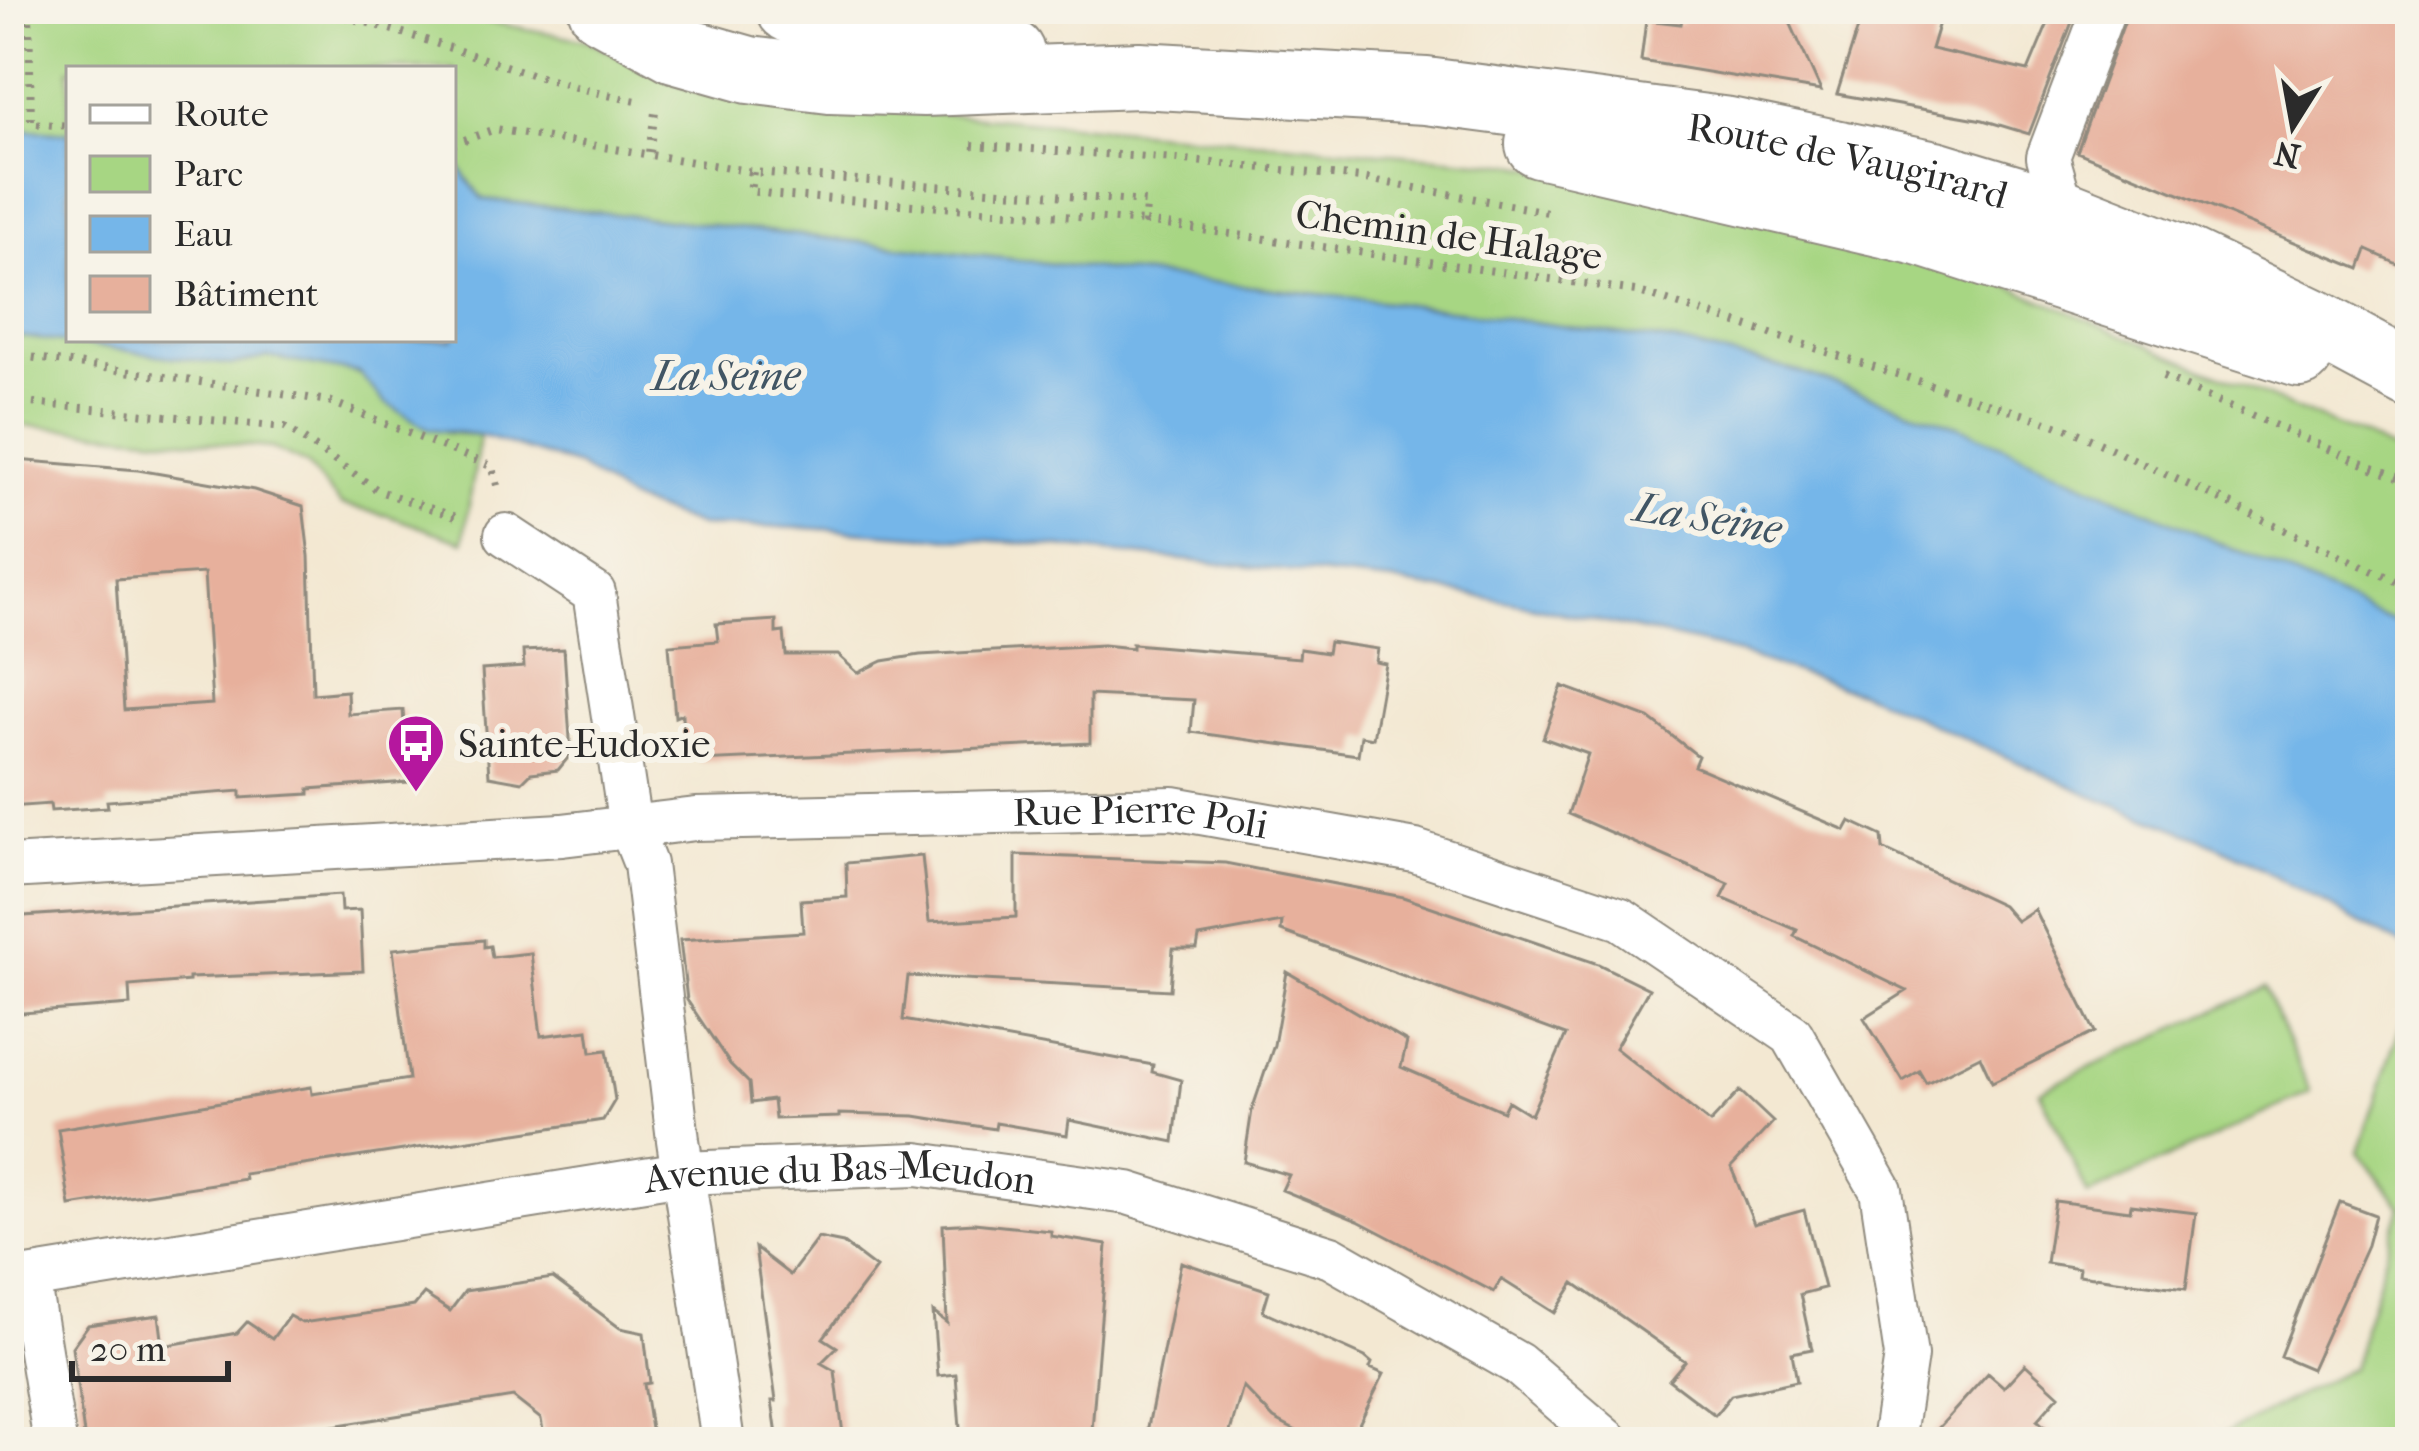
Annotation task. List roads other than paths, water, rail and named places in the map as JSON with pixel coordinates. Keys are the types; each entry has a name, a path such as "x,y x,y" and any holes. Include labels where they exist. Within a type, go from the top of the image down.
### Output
{"main road":[{"name":"Route de Vaugirard","path":"602,9 676,49 749,70 830,80 924,83 1139,75 1426,91 1729,131 1935,174 2028,234 2410,390"},
{"name":"Route de Vaugirard","path":"790,9 810,17 1139,75"},
{"name":"Route de Vaugirard","path":"2028,234 2183,260 2410,374"}],"street":[{"path":"2028,234 2048,157 2104,9"},
{"path":"506,535 594,593 631,826 645,864 682,1174 723,1442"},
{"name":"Rue Pierre Poli","path":"9,867 562,835 696,819 1173,808 1415,850 1621,919 1792,1034 1880,1190 1906,1356 1894,1442"},
{"name":"Avenue du Bas-Meudon","path":"19,1279 682,1174 917,1164 1128,1193 1331,1257 1517,1364 1609,1442"},
{"path":"19,1279 55,1442"}],"water":[{"name":"La Seine","path":"9,129 66,133 66,342 456,342 456,163 482,199 1422,306 1678,343 1799,372 1963,428 2410,629 2410,950 2217,845 2091,795 1868,695 1717,647 1512,602 1393,582 1013,542 700,526 628,500 578,466 480,435 429,429 384,402 359,373 268,357 232,365 9,335"}],"place":[{"name":"Sainte-Eudoxie","path":"416,794"}]}
